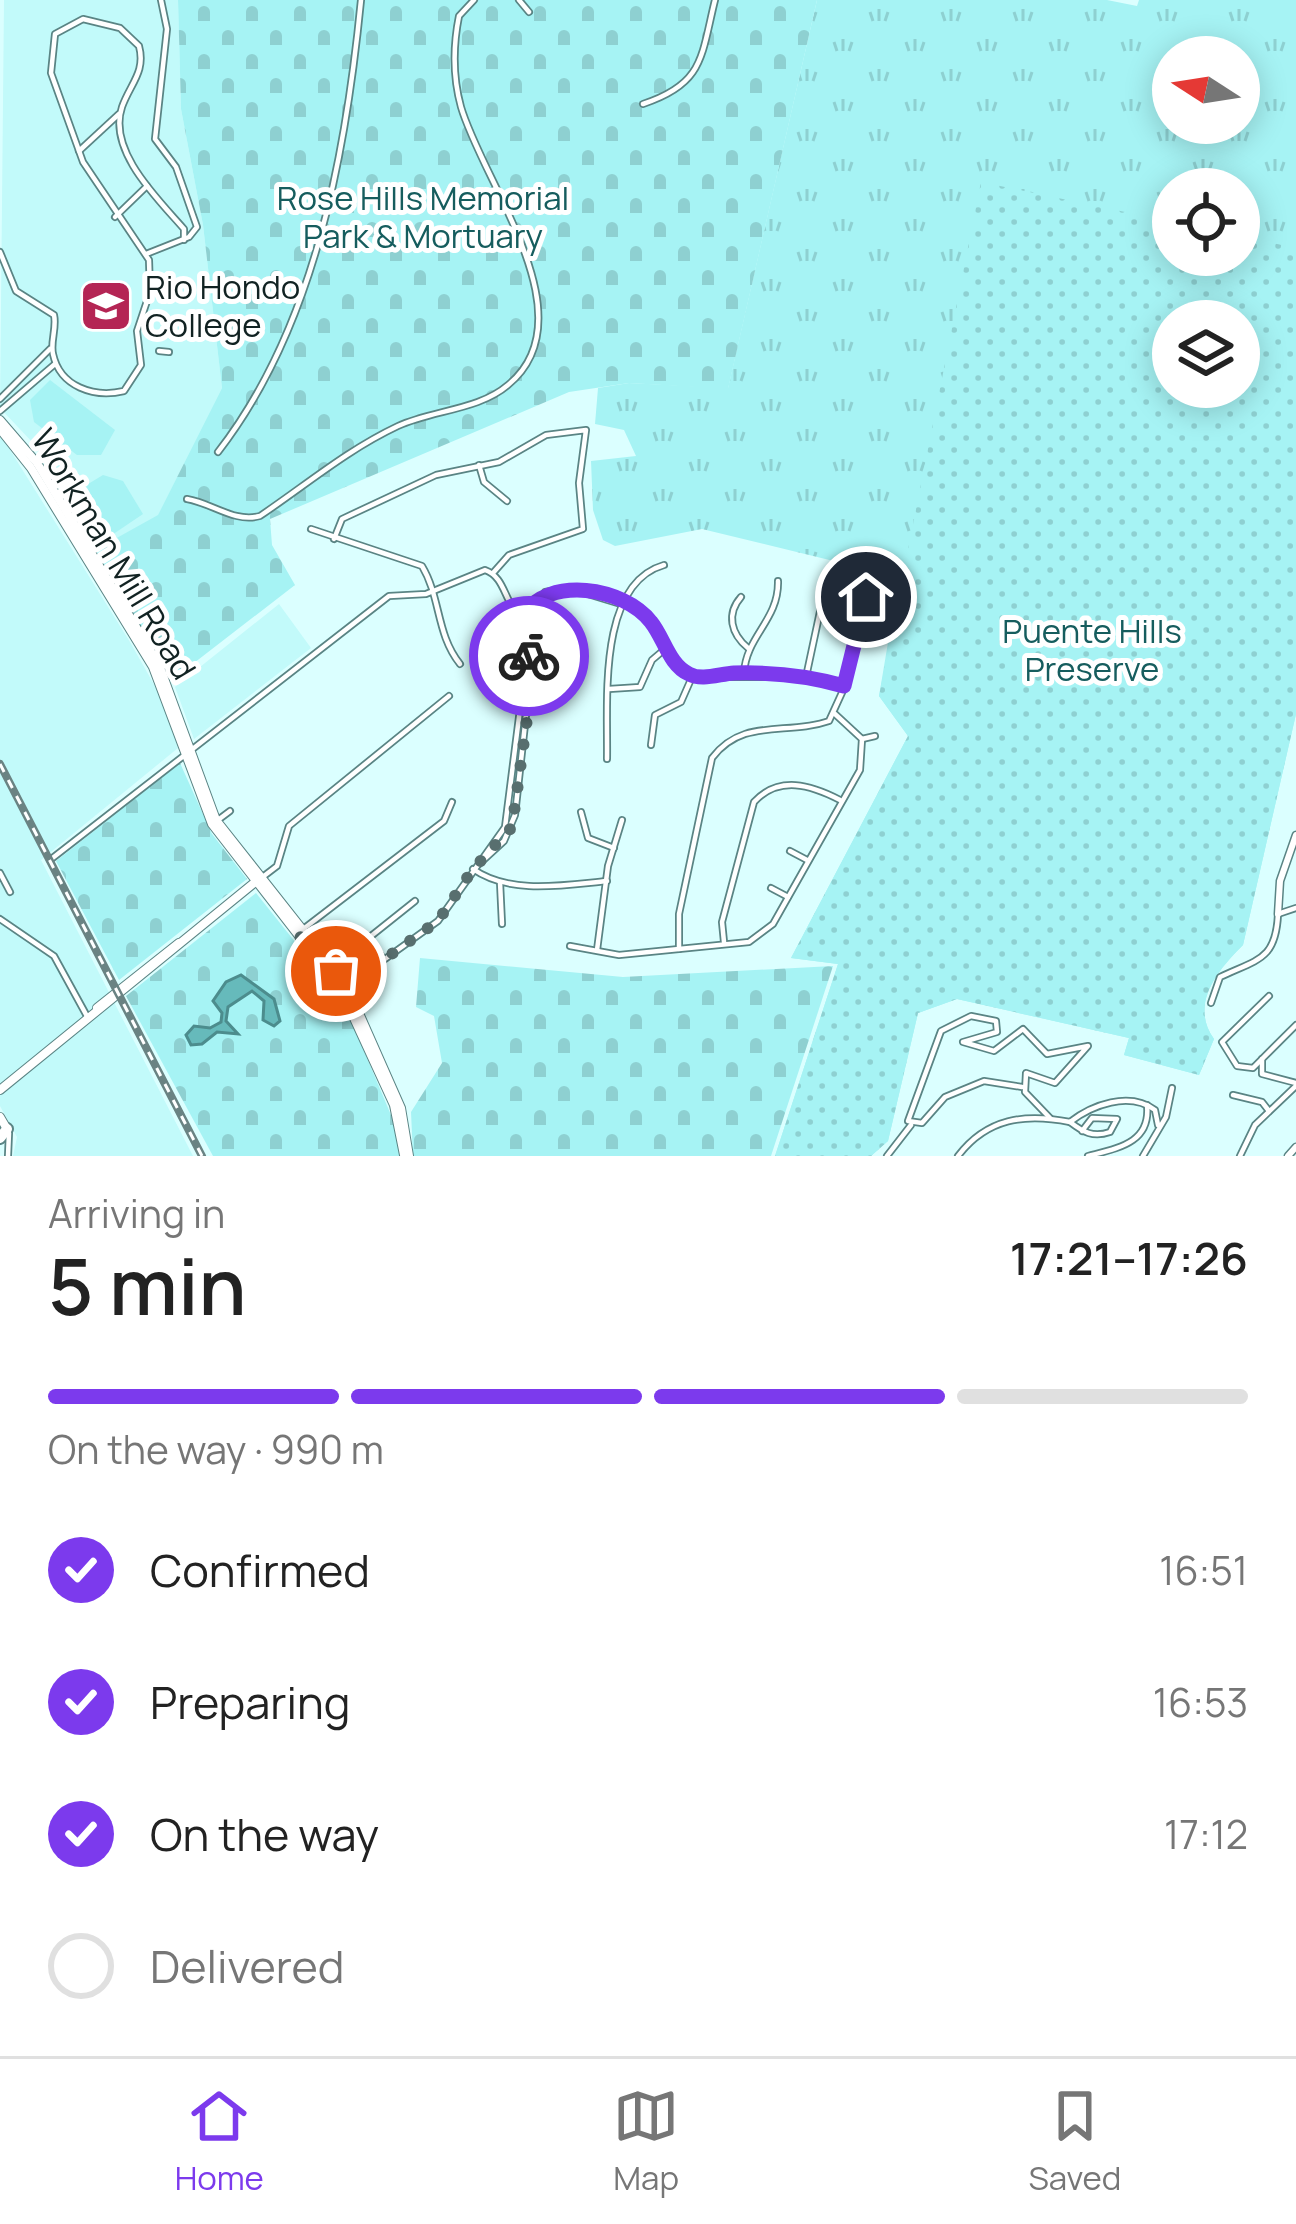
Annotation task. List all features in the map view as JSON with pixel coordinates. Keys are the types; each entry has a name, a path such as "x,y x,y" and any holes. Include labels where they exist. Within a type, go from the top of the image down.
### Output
{"main road":[{"name":"Workman Mill Road","path":"0,424 150,662 235,846 344,988 394,1105 407,1156"},
{"name":"Workman Mill Road","path":"0,424 37,463 169,686 187,750"},
{"path":"150,662 169,686"},
{"name":"Workman Mill Road","path":"219,819 268,897 301,931"},
{"path":"0,1090 258,880"},
{"path":"240,894 268,897"}],"street":[{"path":"146,254 196,232 194,209 176,166 155,139 167,29 161,0"},
{"path":"218,452 250,406 311,260 345,131 361,0"},
{"path":"187,499 211,503 241,519 255,518 359,447 427,414 493,396 524,369 538,340 537,296 456,85 459,16 475,0"},
{"path":"519,0 529,12"},
{"path":"643,104 670,96 690,80 700,63 715,0"},
{"path":"0,252 16,291 55,315 50,349 75,386 94,392 124,391 141,365 137,332 152,278 146,254 79,151 50,67 52,42 67,23 83,19 128,32 139,46 141,69 119,114 79,151"},
{"path":"119,114 134,170 184,229 184,239"},
{"path":"118,214 147,186"},
{"path":"0,399 50,349"},
{"path":"159,352 169,352"},
{"path":"0,411 55,360"},
{"path":"334,539 342,519 436,475 499,462 546,436 586,430 579,483 583,529 509,555 493,573"},
{"path":"479,465 484,482 507,501"},
{"path":"311,529 418,563 434,591 436,618 460,664"},
{"path":"607,758 611,646 623,604 637,577 664,565"},
{"path":"50,860 389,596 434,591 476,571 493,573"},
{"path":"493,573 511,608 522,616"},
{"path":"744,674 748,648 772,617 778,580"},
{"path":"806,677 825,588"},
{"path":"344,988 438,921 508,817 525,670 517,636 522,616 536,599 555,589 623,604 652,623 666,648 692,676 806,677 844,686"},
{"path":"741,597 733,610 732,628 748,648"},
{"path":"679,949 679,914 712,758 735,735 817,725 835,714 866,597"},
{"path":"609,689 640,687 652,660 666,648"},
{"path":"651,745 656,715 681,702 692,676"},
{"path":"258,880 277,866 289,826 448,696"},
{"path":"569,946 597,951 679,949 749,942 765,931 860,770 862,740 848,720 835,714"},
{"path":"862,740 875,736"},
{"path":"724,945 722,922 754,802 784,784 820,790 840,800"},
{"path":"301,931 444,821 452,802"},
{"path":"581,812 588,838 614,848"},
{"path":"597,951 622,820"},
{"path":"1211,1003 1220,976 1273,948 1280,881 1296,835"},
{"path":"790,850 808,860"},
{"path":"473,869 500,882 560,886 607,881"},
{"path":"0,873 10,892"},
{"path":"500,882 502,924"},
{"path":"771,888 788,897"},
{"path":"340,960 416,901"},
{"path":"1278,914 1296,908"},
{"path":"0,919 54,956 88,1018"},
{"path":"367,938 384,958"},
{"path":"1269,996 1222,1043 1241,1068 1250,1070 1296,1025"},
{"path":"911,1125 909,1115 946,1025 971,1016 994,1020 994,1035 962,1040 994,1051 1023,1029 1047,1054 1089,1048 1059,1081 1044,1083 1029,1071 1022,1087"},
{"path":"1240,1156 1268,1111 1296,1085 1262,1074 1262,1059"},
{"path":"887,1156 911,1125 928,1120 945,1097 984,1081 1022,1087 1050,1118"},
{"path":"1143,1156 1166,1117 1172,1088"},
{"path":"1233,1095 1262,1102 1268,1111"},
{"path":"1070,1122 1088,1108 1147,1104"},
{"path":"1147,1104 1158,1125"},
{"path":"1088,1156 1127,1146 1141,1135 1148,1118 1147,1104"},
{"path":"958,1156 971,1139 1010,1118 1050,1118 1070,1122 1082,1131 1101,1136 1118,1119 1092,1118 1082,1131"},
{"path":"2,1128 12,1140 8,1156"},
{"path":"1288,1156 1296,1147"}],"shaded area":[{"name":"Rio Hondo College","path":"4,0 178,0 181,109 203,225 222,388 158,516 95,550 35,445 0,408"},
{"path":"0,434 130,642 165,704 178,748 41,860 193,1156 13,1156 17,1137 0,1106"},
{"path":"279,604 311,648 194,739 175,687"},
{"path":"241,975 274,999 280,1021 274,1026 263,1020 264,1001 252,991 228,1007 226,1021 238,1034 217,1032 202,1044 191,1045 186,1035 194,1026 210,1028 221,1022 222,1013 213,1001 226,982"}],"green space":[{"name":"Rose Hills Memorial Park & Mortuary","path":"178,0 817,0 728,389 629,383 569,392 270,519 272,545 295,585 172,680 95,550 158,515 222,388 203,225 181,109"},
{"name":"Puente Hills Preserve","path":"817,0 1107,0 1137,6 1139,0 1296,0 1296,714 1243,945 1216,976 1206,1000 1204,1013 1214,1039 1199,1075 1124,1055 1129,1038 957,999 918,1013 888,1141 871,1156 775,1156 838,964 791,958 908,736 879,696 899,577 702,529 615,546 603,540 593,510 591,461 636,456 624,430 595,424 598,388 629,383 728,388"},
{"name":"Puente Hills Preserve","path":"981,182 1152,218 1152,276 1260,276 1260,240 1296,248 1296,714 1243,945 1216,976 1206,1000 1204,1013 1214,1039 1199,1075 1124,1055 1129,1038 957,999 918,1013 888,1141 871,1156 775,1156 838,964 791,958 908,736 879,696"},
{"path":"50,380 115,430 101,455 77,455 34,422 30,400"},
{"path":"103,475 123,481 143,514 100,543 70,495"},
{"path":"180,763 212,834 247,879 119,980 56,861"},
{"path":"256,893 344,1003 396,1127 400,1156 213,1156 126,996"},
{"path":"420,958 623,977 833,966 771,1156 413,1156 411,1112 442,1063 434,1016 416,1007"}],"railway":[{"path":"0,764 202,1156"}],"way so far":[{"path":"336,971 304,929 298,934 341,990 438,921 473,869 504,841 512,827 519,789 529,705 529,656"}],"place":[{"name":"Rio Hondo College","path":"106,306"}],"route":[{"path":"529,656 522,616 545,592 568,588 637,609 652,623 682,671 692,676 806,677 844,686 866,597"}]}
